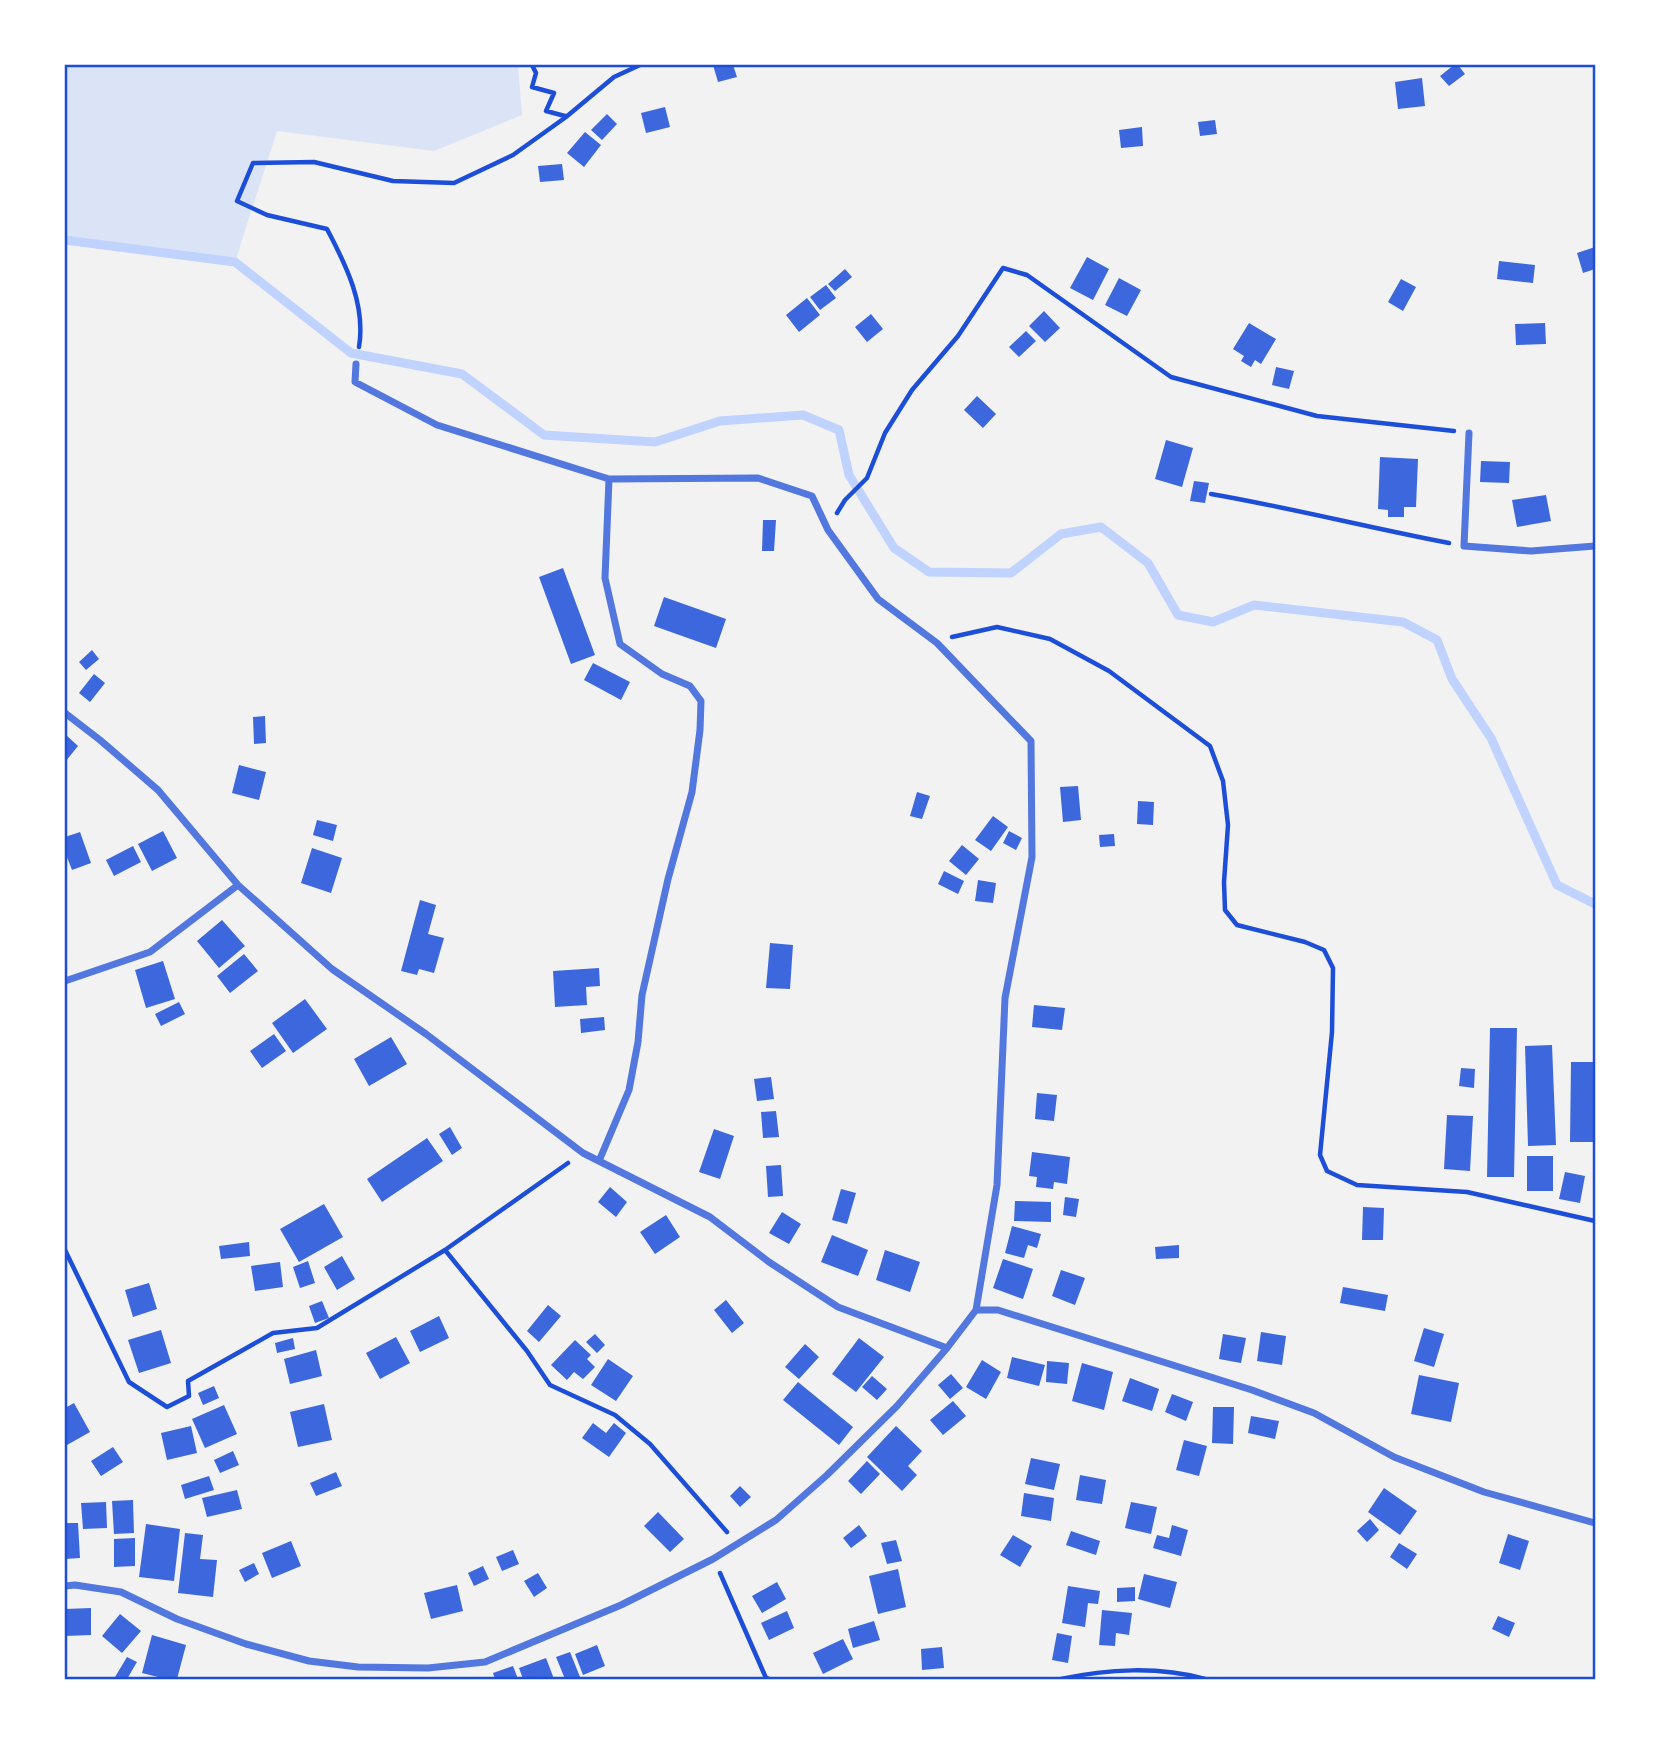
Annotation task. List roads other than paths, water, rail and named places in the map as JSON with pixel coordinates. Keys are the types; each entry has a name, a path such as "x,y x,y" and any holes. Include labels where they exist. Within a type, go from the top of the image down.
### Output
{"street":[{"path":"65,1586 121,1592 177,1619 246,1644 309,1661 358,1667 428,1668 485,1662 621,1605 739,1546 776,1520 827,1475 897,1406 976,1310 997,1185 1005,998 1032,857 1031,741 937,643 878,599 828,530 812,496 758,478 609,479 437,425 355,383 356,364"},
{"path":"1469,433 1464,546 1531,551 1595,546"},
{"path":"600,1161 629,1090 638,1042 642,995 668,879 692,792 701,701 690,686 662,674 621,644 605,578 609,479"},
{"path":"65,713 158,790 238,885 332,969 426,1034 583,1153 710,1217 769,1262 838,1307 947,1348"},
{"path":"65,981 150,952 238,885"},
{"path":"976,1310 998,1310 1252,1391 1314,1413 1394,1457 1484,1492 1595,1523"}],"waterway":[{"path":"65,240 235,262 351,353 462,374 544,435 655,442 720,421 803,415 839,430 849,475 894,548 929,572 1011,573 1061,534 1101,527 1148,563 1178,615 1213,622 1254,605 1403,622 1437,640 1452,679 1491,738 1557,885 1595,904"}]}
